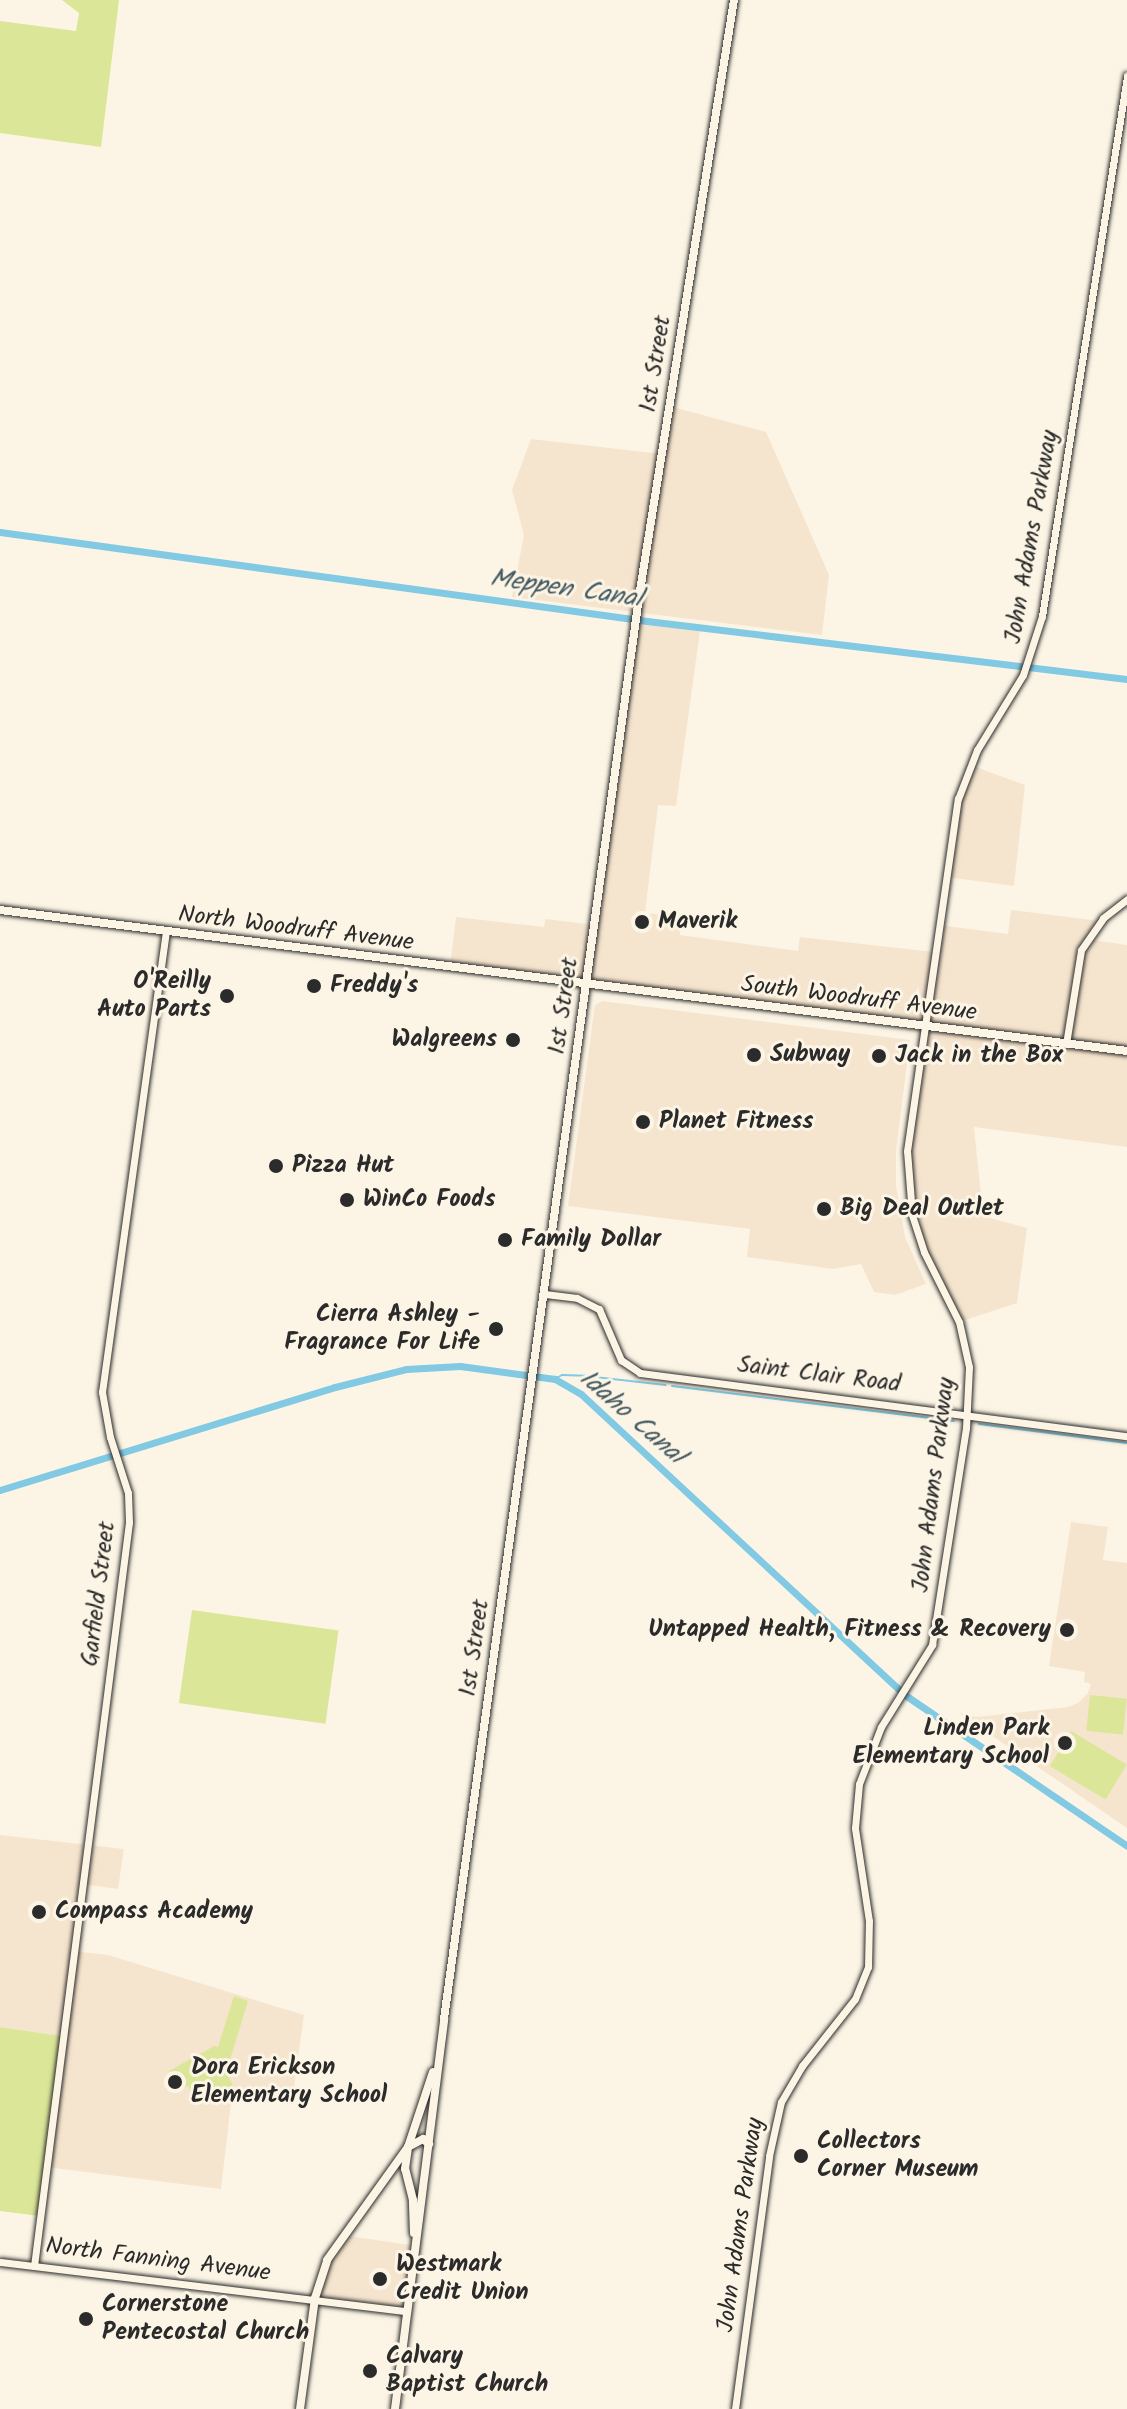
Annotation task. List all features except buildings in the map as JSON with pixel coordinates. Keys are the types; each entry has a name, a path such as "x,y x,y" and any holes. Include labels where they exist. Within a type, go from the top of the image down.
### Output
{"main road":[{"name":"1st Street","path":"395,2409 444,2019 636,618 734,0"},
{"name":"North Woodruff Avenue","path":"0,910 587,985"},
{"name":"South Woodruff Avenue","path":"587,985 1127,1051"},
{"name":"1st Street","path":"414,2245 413,2200 405,2169 408,2147 429,2090 444,2019"},
{"path":"300,2409 315,2298 335,2245 408,2147 423,2139 429,2144"}],"street":[{"name":"John Adams Parkway","path":"735,2409 769,2156 781,2102 802,2066 855,1999 868,1967 871,1940 857,1857 856,1802 869,1752 932,1645 968,1414 969,1367 959,1322 924,1252 908,1196 907,1151 960,790 982,741 1025,671 1048,582 1127,76"},
{"path":"1066,1044 1081,950 1100,921 1127,899"},
{"name":"Garfield Street","path":"34,2266 129,1522 128,1493 103,1410 103,1380 120,1282 166,932"},
{"name":"Saint Clair Road","path":"545,1294 577,1298 599,1309 621,1360 640,1373 1127,1436"},
{"name":"North Fanning Avenue","path":"0,2262 407,2311"}],"shaded area":[{"path":"669,406 766,432 829,575 822,635 512,597 524,535 512,490 531,439 661,454"},
{"path":"636,623 700,631 676,806 658,805 645,913 682,917 680,935 798,951 800,937 934,952 939,925 1008,934 1011,910 1100,921 1087,939 1127,945 1127,1147 974,1127 983,1216 1027,1228 1017,1303 959,1322 912,1214 907,1151 924,1028 450,968 456,917 544,927 545,919 595,925"},
{"path":"970,765 1025,785 1014,886 947,877 958,799"},
{"path":"602,1001 910,1040 896,1151 896,1186 905,1237 926,1284 895,1295 874,1292 861,1264 833,1269 747,1257 750,1229 568,1206 595,1005"},
{"path":"1071,1522 1108,1527 1103,1560 1127,1563 1127,1828 959,1713 977,1717 1068,1707 1078,1703 1088,1693 1091,1684 1084,1682 1085,1672 1049,1666"},
{"name":"Dora Erickson Elementary School","path":"0,1835 124,1849 118,1889 83,1884 73,1951 108,1955 304,2015 292,2102 232,2095 221,2189 46,2167 61,2036 0,2027"},
{"path":"342,2235 417,2246 407,2311 315,2298"}],"green space":[{"path":"62,0 119,0 101,147 0,133 0,21 76,31 79,13"},
{"path":"192,1610 339,1631 325,1724 179,1703"},
{"path":"1090,1695 1127,1699 1123,1735 1086,1731"},
{"path":"1071,1731 1127,1764 1106,1800 1050,1766"},
{"path":"234,1996 248,2001 226,2073 233,2085 198,2104 188,2086 179,2090 169,2071 214,2046 218,2047"},
{"path":"0,2027 61,2036 40,2216 0,2211"}],"waterway":[{"name":"Meppen Canal","path":"0,532 647,621 1127,679"},
{"name":"Idaho Canal","path":"0,1490 335,1387 406,1369 460,1366 555,1379 581,1394 905,1695 1127,1846"},
{"path":"555,1379 562,1375 586,1376 665,1385"},
{"path":"672,1386 954,1421"},
{"path":"979,1424 1127,1443"}],"place":[{"name":"Maverik","path":"642,922"},
{"name":"Freddy's","path":"314,986"},
{"name":"O'Reilly Auto Parts","path":"227,996"},
{"name":"Walgreens","path":"513,1040"},
{"name":"Subway","path":"754,1055"},
{"name":"Jack in the Box","path":"879,1056"},
{"name":"Planet Fitness","path":"643,1122"},
{"name":"Pizza Hut","path":"276,1166"},
{"name":"WinCo Foods","path":"347,1200"},
{"name":"Big Deal Outlet","path":"824,1209"},
{"name":"Family Dollar","path":"505,1240"},
{"name":"Cierra Ashley - Fragrance For Life","path":"496,1329"},
{"name":"Untapped Health, Fitness & Recovery","path":"1067,1630"},
{"name":"Linden Park Elementary School","path":"1065,1743"},
{"name":"Compass Academy","path":"39,1912"},
{"name":"Dora Erickson Elementary School","path":"175,2082"},
{"name":"Collectors Corner Museum","path":"801,2156"},
{"name":"Westmark Credit Union","path":"380,2279"},
{"name":"Cornerstone Pentecostal Church","path":"86,2319"},
{"name":"Calvary Baptist Church","path":"370,2371"}]}
